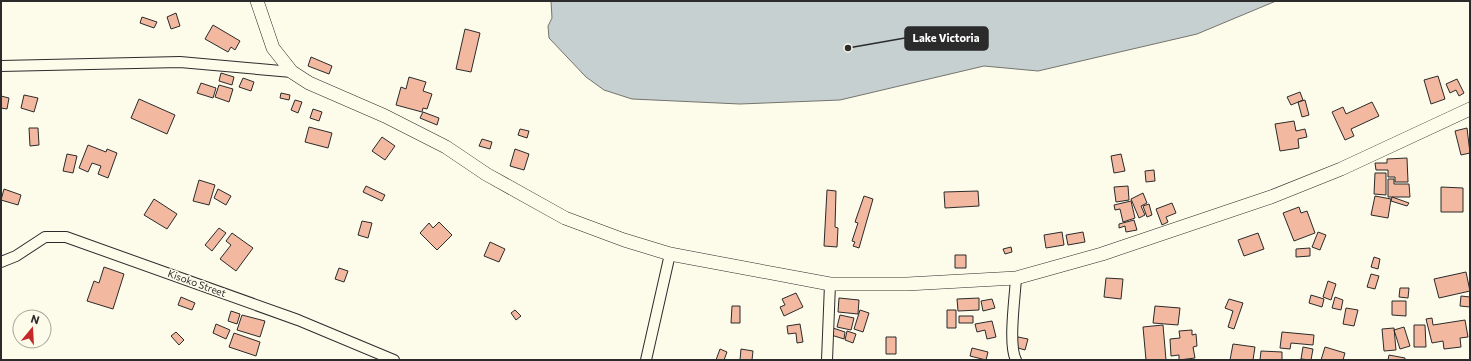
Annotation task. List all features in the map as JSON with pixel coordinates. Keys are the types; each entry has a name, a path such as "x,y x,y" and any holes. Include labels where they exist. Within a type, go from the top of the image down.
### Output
{"street":[{"path":"257,1 273,48 292,72 309,83 385,116 446,147 486,174 565,218 624,240 670,254 830,284 907,284 1016,278 1102,254 1271,197 1341,169 1470,109"},
{"path":"1,66 180,62 292,72"},
{"name":"Kisoko Street","path":"1,262 16,256 45,236 66,237 298,320 394,360"},
{"path":"646,360 670,254"},
{"path":"1016,278 1013,345 1016,360"},
{"path":"826,360 830,284"}],"shaded area":[{"path":"551,1 1276,1 1197,34 1038,71 984,66 840,100 740,104 632,99 604,90 586,77 549,38 548,26 552,18"}],"building":[{"path":"176,13 180,26 171,29 167,17"},
{"path":"142,17 157,22 154,28 140,23"},
{"path":"213,25 240,41 235,50 231,47 228,52 205,39"},
{"path":"465,29 480,33 471,72 456,69"},
{"path":"311,57 332,66 329,74 308,66"},
{"path":"221,73 234,77 232,85 219,81"},
{"path":"1438,76 1445,99 1431,104 1424,80"},
{"path":"409,77 426,82 423,91 432,94 427,109 423,108 422,112 396,105 401,87 406,89"},
{"path":"243,78 254,82 251,91 239,87"},
{"path":"1457,79 1464,93 1459,96 1456,90 1450,93 1446,84"},
{"path":"201,83 216,88 213,98 197,93"},
{"path":"219,85 233,89 229,102 215,97"},
{"path":"1300,92 1303,100 1291,105 1287,97"},
{"path":"281,93 290,95 289,100 280,98"},
{"path":"24,95 38,98 34,112 21,108"},
{"path":"1,96 9,98 7,109 1,108"},
{"path":"139,99 175,115 167,134 131,118"},
{"path":"295,100 302,102 298,113 291,110"},
{"path":"1305,100 1309,115 1302,117 1298,102"},
{"path":"1372,102 1379,116 1351,129 1354,136 1345,140 1332,112 1343,107 1346,114"},
{"path":"313,109 322,112 319,121 310,118"},
{"path":"423,112 439,118 437,125 420,118"},
{"path":"1294,121 1296,131 1305,129 1307,137 1298,139 1299,148 1280,151 1275,124"},
{"path":"309,127 332,133 328,148 305,142"},
{"path":"29,128 38,128 39,145 30,146"},
{"path":"1467,128 1470,153 1461,155 1455,131"},
{"path":"520,129 529,131 527,138 518,135"},
{"path":"382,137 395,146 385,160 372,151"},
{"path":"482,139 492,142 490,149 479,146"},
{"path":"88,145 106,152 107,149 117,153 108,178 98,174 101,166 92,163 88,172 79,168"},
{"path":"515,149 529,154 524,170 510,166"},
{"path":"67,154 77,156 73,173 63,171"},
{"path":"1121,154 1125,171 1114,173 1111,156"},
{"path":"1407,158 1408,182 1395,182 1395,177 1388,177 1388,170 1376,170 1375,163 1387,163 1387,159"},
{"path":"1154,170 1155,181 1146,182 1145,171"},
{"path":"1375,173 1386,173 1386,195 1374,194"},
{"path":"1388,179 1394,179 1394,184 1409,184 1410,197 1388,197"},
{"path":"199,180 215,185 209,205 193,201"},
{"path":"366,186 385,195 382,201 363,192"},
{"path":"1128,186 1129,200 1116,202 1114,187"},
{"path":"1441,187 1463,188 1463,212 1441,212"},
{"path":"4,189 21,195 18,205 1,200"},
{"path":"218,189 231,196 226,205 214,198"},
{"path":"827,190 836,191 835,227 838,228 837,247 824,246"},
{"path":"978,191 979,206 945,208 944,192"},
{"path":"1143,193 1147,203 1141,206 1145,215 1139,218 1131,199"},
{"path":"864,196 873,199 859,248 853,246 855,242 852,241 858,223 855,222"},
{"path":"1375,196 1391,199 1388,218 1371,215"},
{"path":"1392,197 1409,203 1407,206 1391,201"},
{"path":"154,199 177,214 167,229 144,215"},
{"path":"1131,201 1135,218 1123,222 1120,209 1115,210 1114,205"},
{"path":"1172,203 1176,213 1166,217 1168,222 1162,225 1156,209"},
{"path":"1149,204 1152,215 1147,217 1143,206"},
{"path":"1299,207 1301,213 1307,211 1315,233 1294,241 1283,213"},
{"path":"1134,220 1137,230 1126,232 1125,226 1119,228 1119,224"},
{"path":"362,221 372,223 368,238 358,235"},
{"path":"439,222 452,235 437,250 420,233 429,223 433,228"},
{"path":"219,228 226,233 212,251 205,245"},
{"path":"1062,232 1064,245 1046,248 1044,235"},
{"path":"1083,232 1085,242 1068,245 1066,235"},
{"path":"1318,232 1326,235 1320,250 1312,247"},
{"path":"232,233 253,248 236,271 220,259 231,245 226,241"},
{"path":"1258,233 1264,249 1244,256 1238,240"},
{"path":"490,242 505,249 499,262 484,256"},
{"path":"1011,247 1012,252 1005,254 1003,249"},
{"path":"1310,248 1310,256 1296,257 1296,249"},
{"path":"955,255 966,255 966,268 955,268"},
{"path":"1374,257 1380,259 1378,269 1371,267"},
{"path":"104,267 124,274 113,309 87,301 94,281 99,283"},
{"path":"339,268 348,271 344,282 335,279"},
{"path":"1466,272 1470,291 1439,298 1434,279"},
{"path":"1371,274 1379,276 1375,289 1367,287"},
{"path":"1106,278 1123,279 1121,299 1104,297"},
{"path":"1328,281 1336,284 1331,300 1323,297"},
{"path":"1400,288 1409,288 1408,298 1399,297"},
{"path":"796,293 803,307 784,316 780,307 785,305 782,299"},
{"path":"1311,295 1324,299 1322,307 1309,303"},
{"path":"1461,296 1470,297 1470,307 1460,306"},
{"path":"181,297 195,303 192,310 178,305"},
{"path":"1335,297 1343,300 1341,310 1332,308"},
{"path":"839,298 859,300 858,314 838,312"},
{"path":"979,298 979,310 958,311 957,299"},
{"path":"992,299 995,308 983,311 981,301"},
{"path":"1229,299 1243,303 1234,329 1228,327 1233,311 1225,308"},
{"path":"1392,301 1406,301 1406,316 1392,315"},
{"path":"732,306 740,306 740,323 731,323"},
{"path":"1155,306 1180,308 1178,325 1153,323"},
{"path":"1346,308 1358,310 1354,326 1343,324"},
{"path":"515,310 521,316 516,320 511,313"},
{"path":"860,310 869,313 863,332 854,329"},
{"path":"947,310 956,310 956,328 947,328"},
{"path":"231,311 240,314 237,324 228,321"},
{"path":"242,315 265,321 260,337 237,330"},
{"path":"840,315 854,318 851,330 837,327"},
{"path":"959,316 973,316 973,323 959,323"},
{"path":"1432,318 1433,325 1465,320 1468,337 1460,338 1461,347 1444,349 1443,341 1432,343 1426,319"},
{"path":"992,321 996,337 987,339 985,330 977,332 975,324"},
{"path":"216,324 230,330 226,339 213,333"},
{"path":"800,324 803,342 797,343 796,333 788,334 787,326"},
{"path":"1163,325 1166,360 1146,360 1143,327"},
{"path":"1414,325 1425,325 1426,347 1414,347"},
{"path":"1404,327 1410,346 1400,349 1394,330"},
{"path":"833,328 845,332 844,339 831,335"},
{"path":"1394,328 1396,350 1384,351 1382,329"},
{"path":"1192,330 1192,335 1196,334 1197,346 1193,347 1195,358 1179,360 1179,355 1171,356 1170,339 1180,338 1179,331"},
{"path":"847,331 856,334 853,343 845,340"},
{"path":"176,332 184,340 179,345 171,336"},
{"path":"1282,332 1314,335 1313,345 1291,343 1290,349 1280,348"},
{"path":"234,333 260,342 256,356 229,347"},
{"path":"886,337 896,337 896,354 886,354"},
{"path":"1018,337 1028,339 1025,350 1015,347"},
{"path":"1233,344 1255,347 1253,360 1230,360"},
{"path":"1303,347 1313,349 1311,360 1301,359"},
{"path":"1325,347 1345,353 1343,360 1321,360"},
{"path":"972,348 988,352 986,360 970,356"},
{"path":"720,349 727,352 724,360 716,360"},
{"path":"741,349 753,351 752,360 740,360"},
{"path":"1261,351 1282,352 1282,360 1260,360"},
{"path":"1389,355 1405,358 1405,360 1388,360"}],"place":[{"name":"Lake Victoria","path":"848,48"}]}
